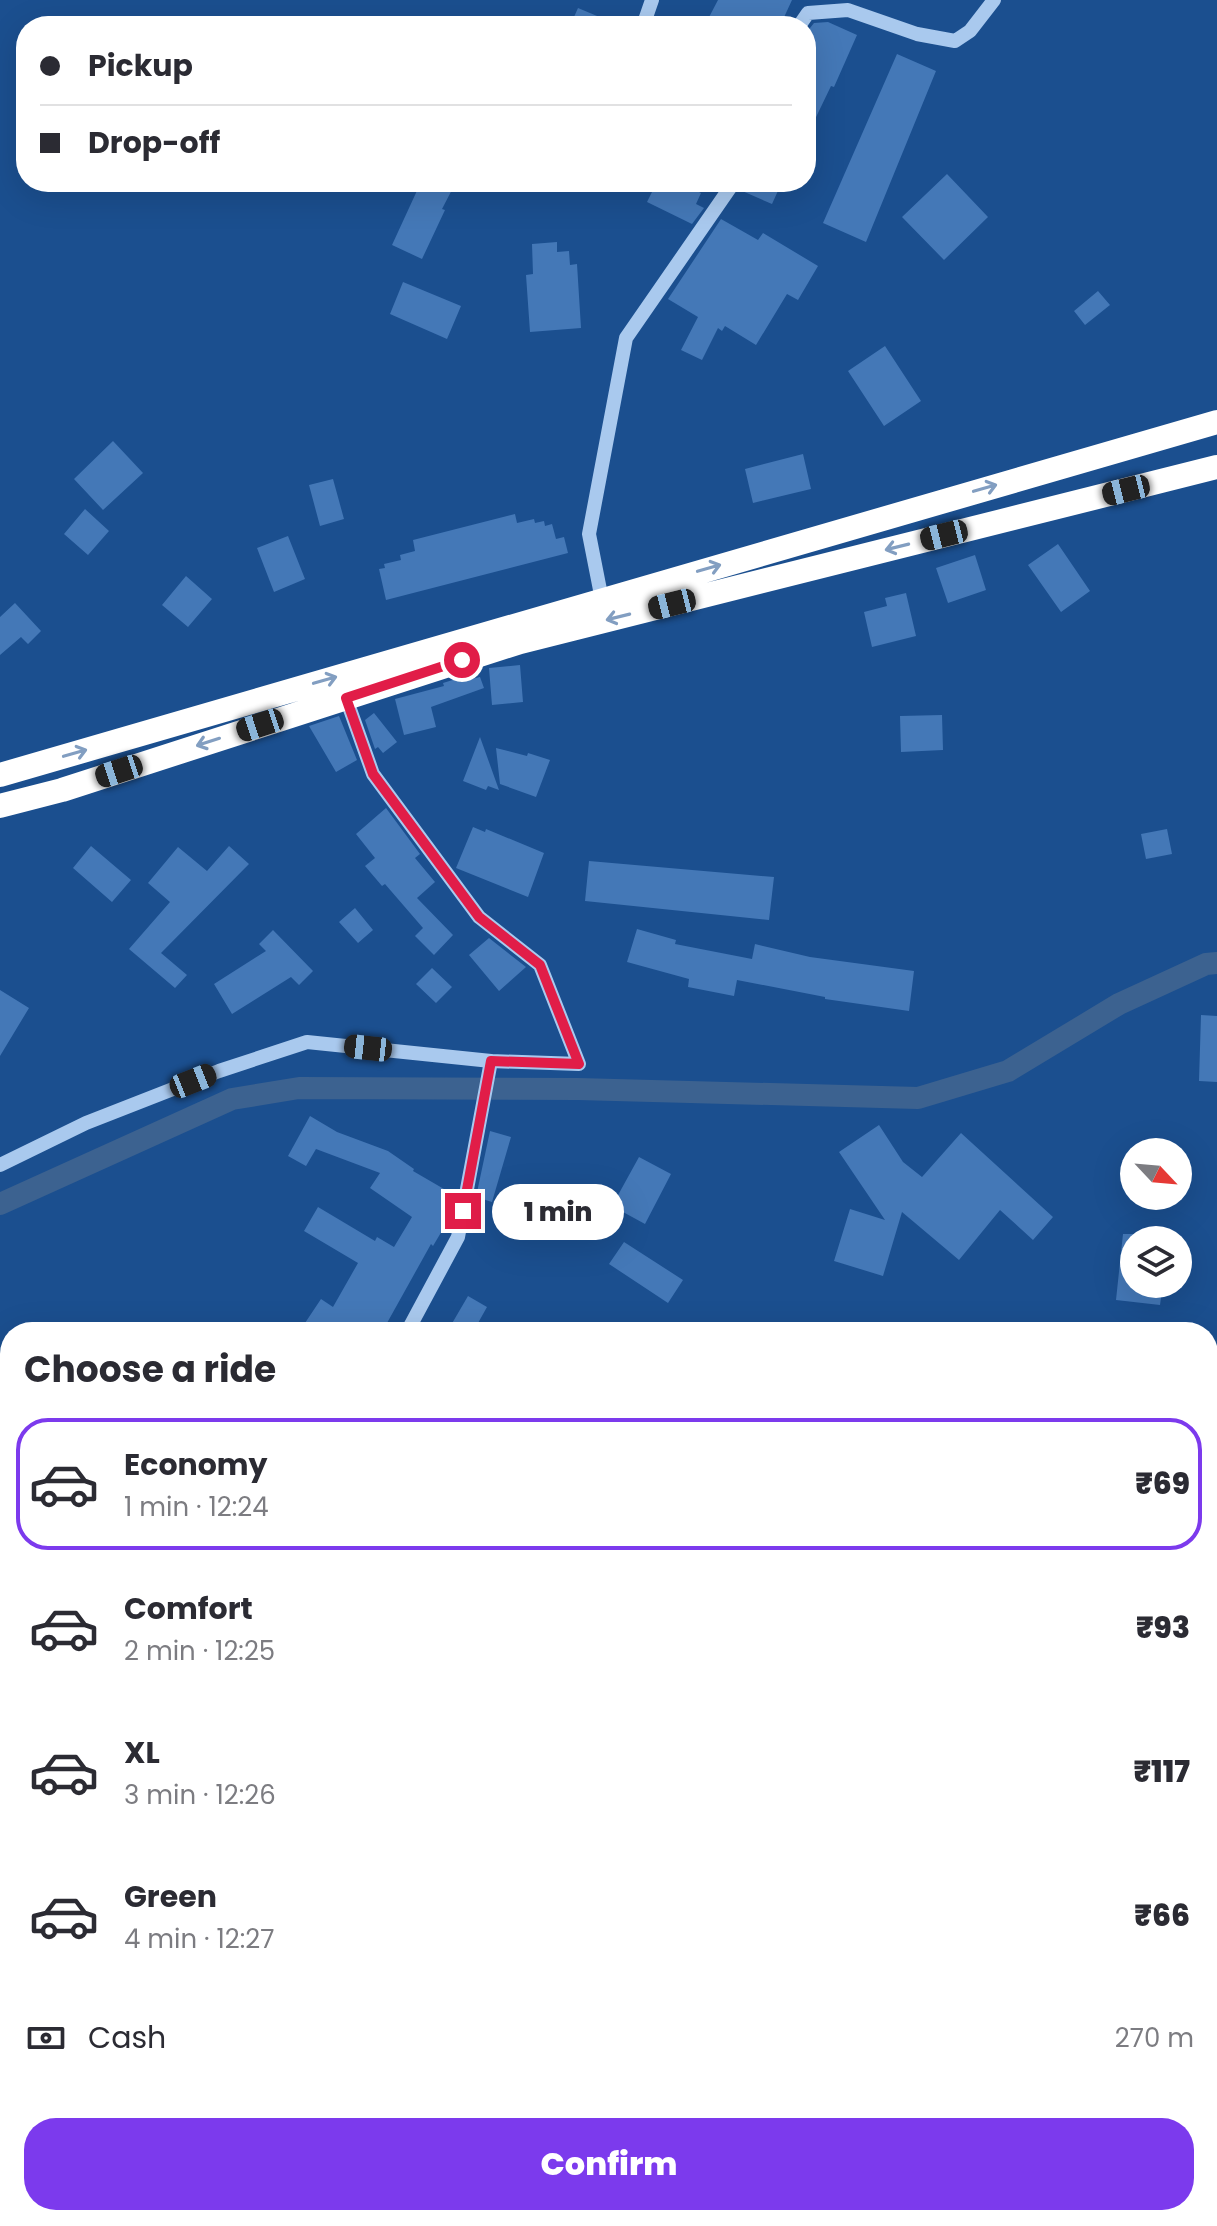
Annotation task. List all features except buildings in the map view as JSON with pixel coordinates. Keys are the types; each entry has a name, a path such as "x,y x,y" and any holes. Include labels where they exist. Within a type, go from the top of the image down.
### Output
{"highway":[{"path":"0,775 1217,422"},
{"path":"0,806 62,790 520,642 1217,467"}],"street":[{"path":"806,16 808,13 848,10 917,34 955,41 970,31 994,0"},
{"path":"602,600 589,534 626,338 727,192"},
{"path":"0,1165 86,1123 219,1071 307,1042 491,1062 579,1064 540,965 479,917 373,774 346,698"},
{"path":"412,1322 458,1237 491,1062"}],"waterway":[{"path":"0,1204 232,1099 299,1088 578,1089 918,1098 1008,1071 1119,1004 1206,964 1217,963"}],"route":[{"path":"462,660 346,698 373,774 479,917 540,965 579,1064 491,1061 463,1211"}]}
